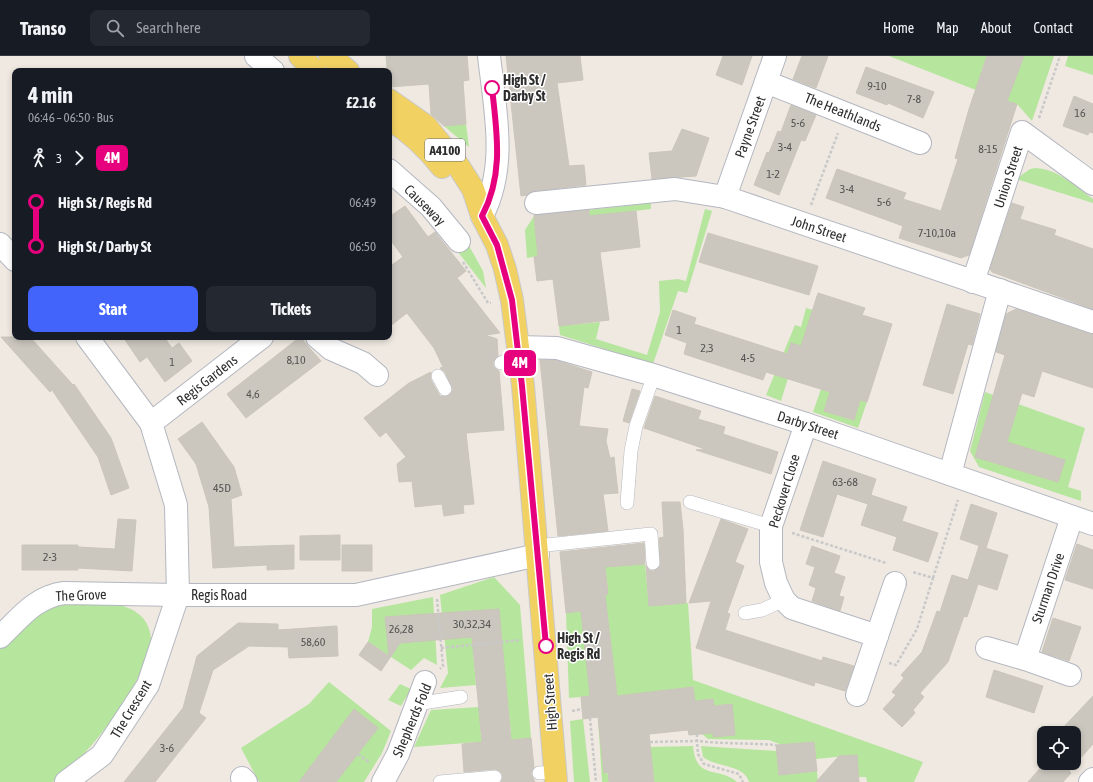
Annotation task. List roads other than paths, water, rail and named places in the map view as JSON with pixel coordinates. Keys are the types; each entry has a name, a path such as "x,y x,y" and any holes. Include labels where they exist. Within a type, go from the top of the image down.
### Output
{"main road":[{"path":"300,56 312,68"},
{"path":"330,56 344,68"},
{"name":"A4100","path":"392,102 426,126 473,189 482,216"},
{"name":"A4100","path":"392,121 398,124 433,155 482,216"},
{"name":"High Street","path":"482,216 497,245 505,269 513,306 513,355 538,551 550,776"}],"street":[{"path":"256,56 270,68"},
{"path":"482,216 490,201 499,157 489,56"},
{"name":"Payne Street","path":"725,198 775,56"},
{"name":"The Heathlands","path":"766,82 920,143"},
{"name":"Union Street","path":"973,282 1022,132 1093,184"},
{"name":"Causeway","path":"392,173 431,207 459,241"},
{"name":"John Street","path":"536,203 675,189 725,198 1093,322"},
{"path":"0,244 12,257"},
{"path":"950,474 1000,290"},
{"name":"Regis Road","path":"89,340 151,423 176,505 178,595 356,595 538,551"},
{"name":"Regis Gardens","path":"151,423 258,340"},
{"path":"320,340 331,349 363,363 377,375"},
{"name":"Darby Street","path":"513,355 557,348 652,374 806,424 1093,524"},
{"name":"Peckover Close","path":"784,600 776,583 771,562 771,526 806,424"},
{"name":"Sturman Drive","path":"1025,659 1072,516"},
{"path":"857,695 895,582"},
{"name":"The Grove","path":"0,637 37,602 51,595 64,593 178,595"},
{"name":"The Crescent","path":"66,782 102,756 148,685 178,595"},
{"path":"784,600 792,608 877,636"},
{"path":"986,648 1025,659 1070,675"},
{"name":"Shepherds Fold","path":"384,782 398,754 425,682"},
{"path":"1090,782 1093,779"}],"lane":[{"path":"628,503 631,451 636,426 652,374"},
{"path":"438,376 446,389"},
{"path":"690,502 771,526"},
{"path":"538,551 651,534 652,563"},
{"path":"745,613 762,610 784,600"},
{"path":"416,704 461,697"},
{"path":"440,782 496,777"}],"place":[{"name":"High St / Darby St","path":"492,88"},
{"name":"High St / Regis Rd","path":"546,646"}]}
